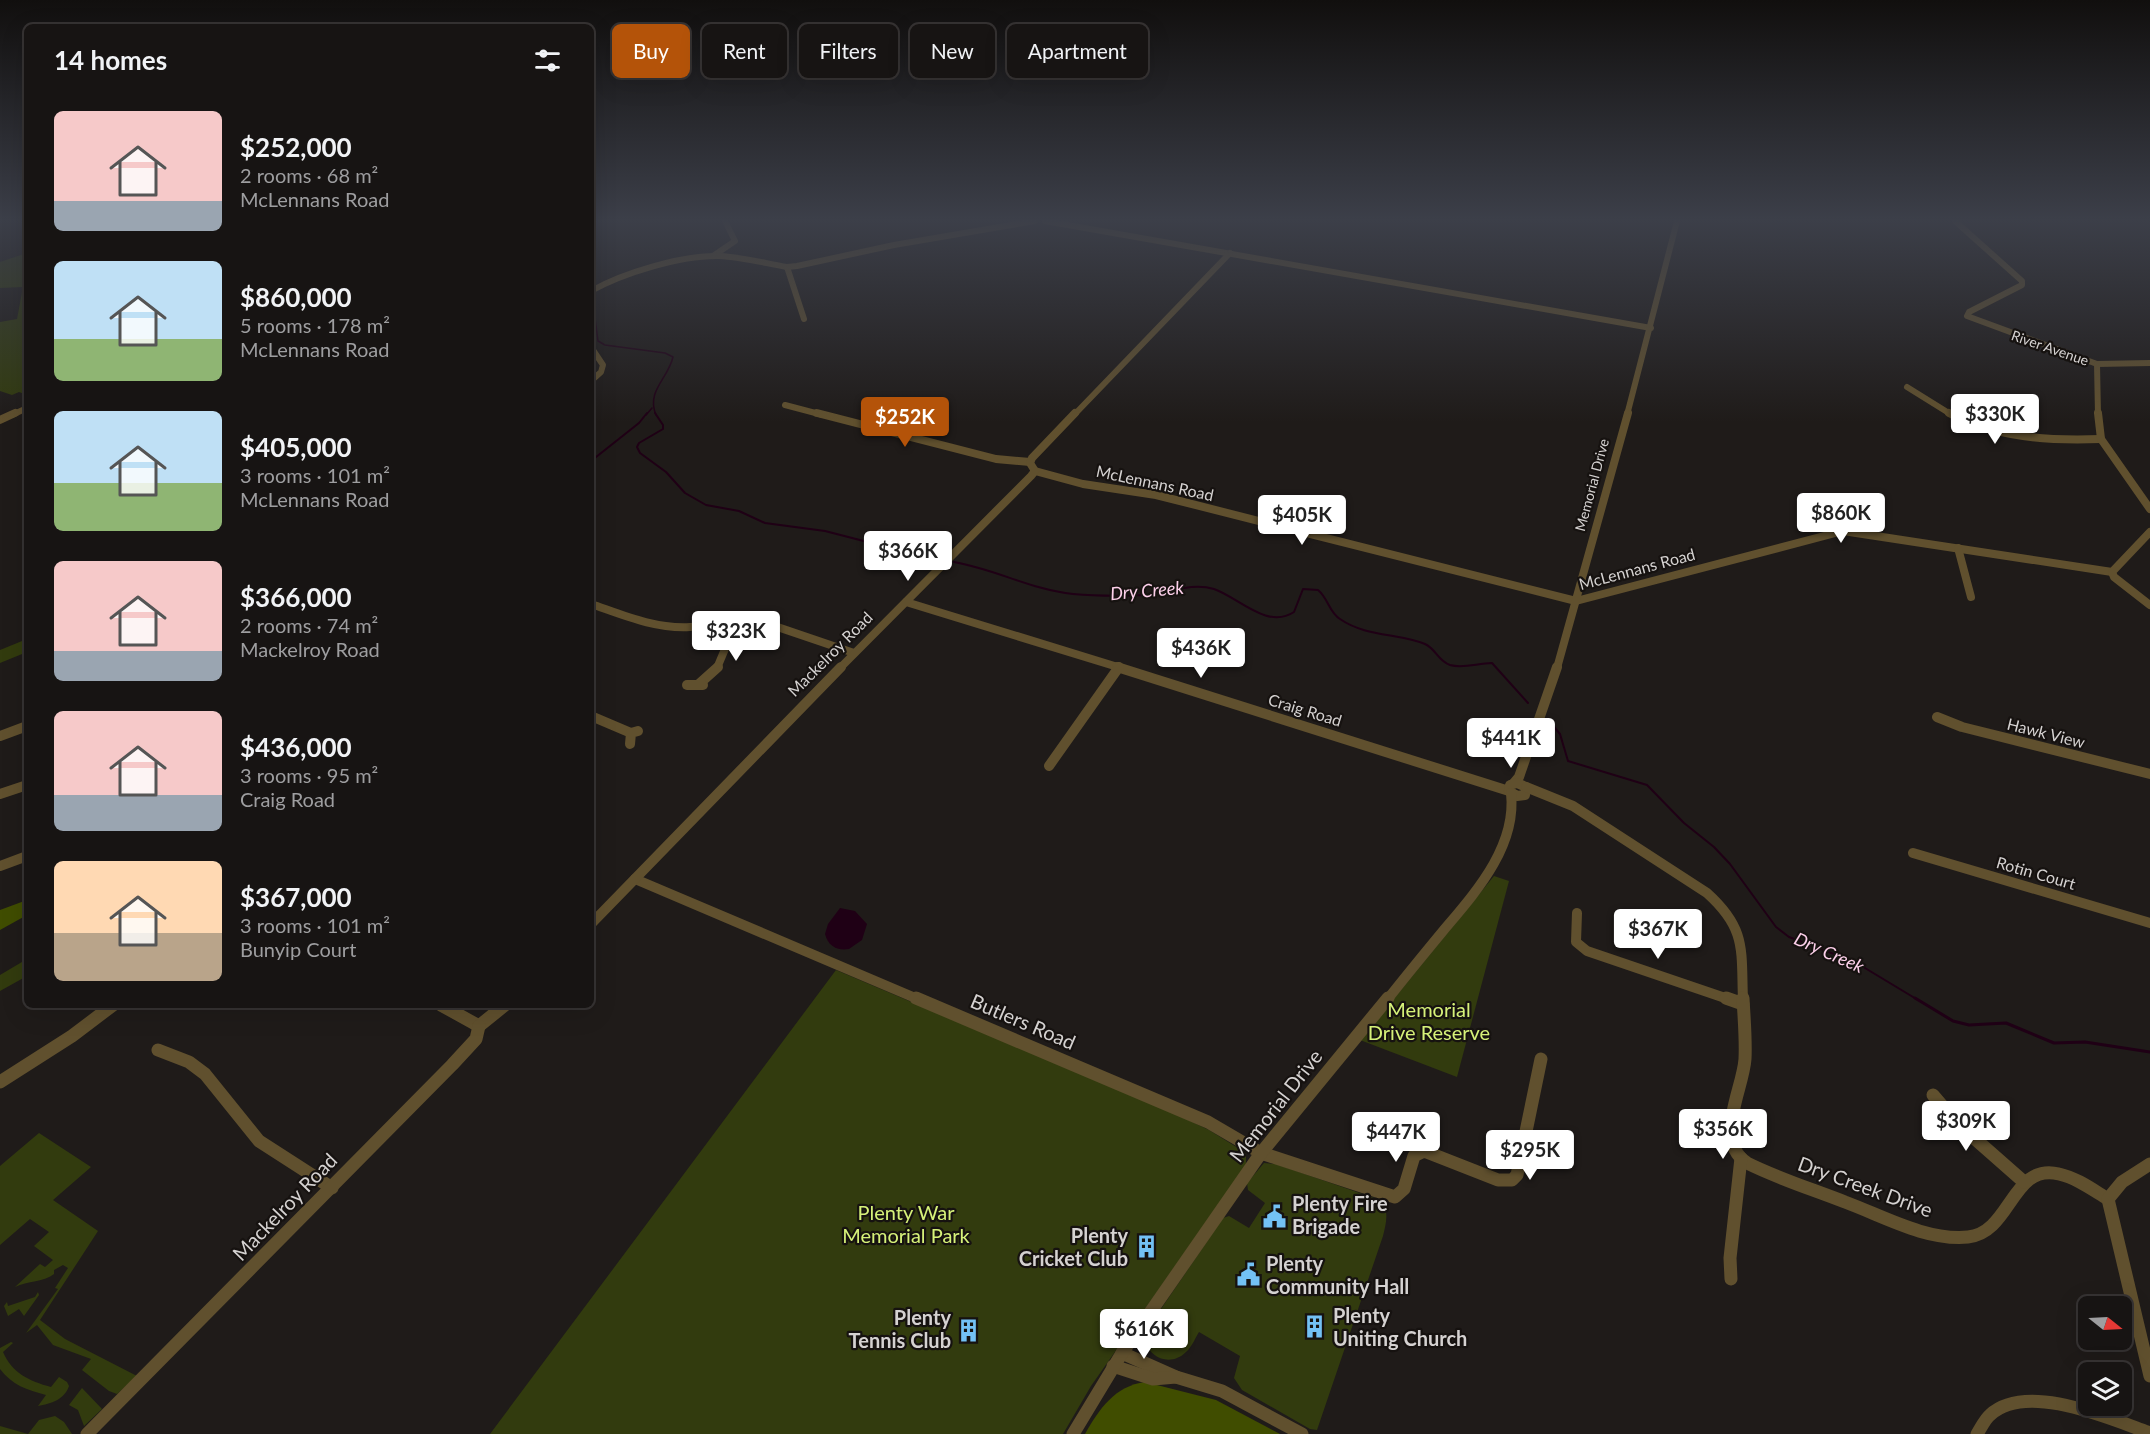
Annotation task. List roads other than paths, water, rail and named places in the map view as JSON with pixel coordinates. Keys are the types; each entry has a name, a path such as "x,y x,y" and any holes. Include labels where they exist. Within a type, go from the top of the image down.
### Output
{"street":[{"path":"794,288 804,319"},
{"path":"1030,462 1197,288"},
{"path":"1426,288 1651,328"},
{"name":"Memorial Drive","path":"1073,1434 1113,1366 1261,1153 1473,896 1496,860 1527,755 1553,681 1661,288"},
{"name":"River Avenue","path":"2016,288 1969,312 1967,316 2097,364 2098,429 2101,439 2150,509"},
{"path":"594,351 603,365 601,372 594,378"},
{"path":"2097,364 2150,363"},
{"path":"1907,387 1930,404 1956,418 2001,434 2044,441 2101,439"},
{"path":"785,405 996,459 1030,462"},
{"path":"0,420 24,409"},
{"path":"1030,462 1035,471"},
{"name":"McLennans Road","path":"1035,471 1083,484 1156,495 1576,601 1843,531 2112,572"},
{"name":"Mackelroy Road","path":"594,921 854,652 1035,471"},
{"path":"2150,532 2112,572 2114,577 2150,605"},
{"path":"1958,548 1971,597"},
{"name":"Craig Road","path":"906,602 1489,783 1518,789"},
{"path":"594,605 657,626 688,627 743,618 754,619 854,652"},
{"path":"687,685 702,685 725,653 727,638 722,622"},
{"path":"1049,766 1119,667"},
{"path":"594,717 635,732 630,744"},
{"name":"Hawk View","path":"1937,717 1962,727 2150,774"},
{"path":"0,736 24,727"},
{"path":"0,794 24,786"},
{"path":"1518,789 1564,802 1707,893 1724,908 1741,939 1744,1068 1736,1097 1732,1142 1740,1158 1730,1258 1731,1279"},
{"name":"Rotin Court","path":"1913,853 2150,923"},
{"path":"0,866 24,857"},
{"name":"Butlers Road","path":"635,879 1208,1122 1261,1153 1383,1195 1395,1197 1404,1189 1414,1156 1418,1152 1430,1153 1497,1180 1512,1180 1516,1175 1541,1059"},
{"path":"1576,913 1576,942 1587,951 1743,1004"},
{"path":"0,1082 78,1032 109,1008"},
{"path":"446,1008 478,1026"},
{"name":"Mackelroy Road","path":"87,1434 466,1050 479,1034 478,1026 500,1008"},
{"path":"158,1050 189,1062 205,1074 259,1141 332,1188"},
{"path":"1933,1095 1957,1123 2024,1182 2040,1173 2050,1172 2068,1177 2108,1199 2150,1376"},
{"name":"Dry Creek Drive","path":"1740,1158 1756,1168 1928,1231 1951,1237 1970,1237 1992,1228 2002,1217 2024,1182"},
{"path":"2108,1199 2122,1182 2150,1164"},
{"path":"1122,1353 1176,1377 1222,1391 1302,1434"},
{"path":"1113,1366 1132,1374 1163,1380 1176,1377"},
{"path":"1977,1434 1981,1423 1990,1413 2017,1401 2072,1407 2150,1433"}],"waterway":[{"name":"Dry Creek","path":"594,317 598,341 605,345 665,353 673,357 656,392 654,399 656,414"},
{"name":"Dry Creek","path":"646,415 652,408"},
{"name":"Dry Creek","path":"594,459 639,423 647,413"},
{"name":"Dry Creek","path":"656,414 663,429 639,443 637,447 640,453 666,472 685,493 706,505 739,511 765,523 825,531 941,561"},
{"name":"Dry Creek","path":"954,562 1043,588 1073,594 1147,595 1189,587 1205,587 1223,593 1263,615 1273,617 1284,617 1294,612 1303,589 1318,590 1336,616 1350,625 1425,644 1450,665 1492,663 1528,703"},
{"name":"Dry Creek","path":"1549,721 1560,734 1568,761 1647,785 1684,823 1714,847 1730,864 1776,927 1789,937 1855,962 1918,1000"},
{"name":"Dry Creek","path":"1915,998 1953,1021 1969,1025 2006,1023 2054,1043 2085,1042 2150,1052"}],"place":[{"name":"Plenty Fire Brigade","path":"1274,1216"},
{"name":"Plenty Cricket Club","path":"1146,1247"},
{"name":"Plenty Community Hall","path":"1248,1275"},
{"name":"Plenty Uniting Church","path":"1315,1327"},
{"name":"Plenty Tennis Club","path":"969,1330"}],"park label":[{"name":"Memorial Drive Reserve","path":"1429,1022"},
{"name":"Plenty War Memorial Park","path":"906,1224"}]}
